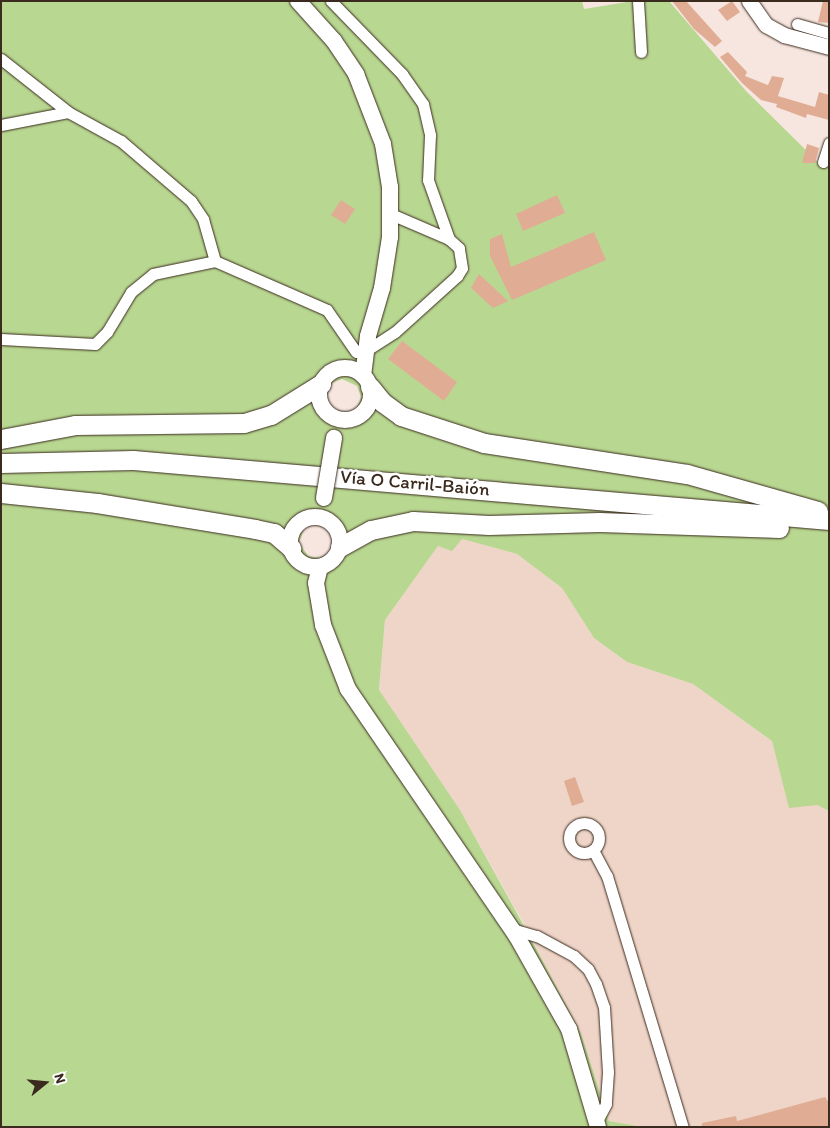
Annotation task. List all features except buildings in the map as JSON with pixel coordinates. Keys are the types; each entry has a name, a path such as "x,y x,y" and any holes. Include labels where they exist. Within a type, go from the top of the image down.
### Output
{"highway":[{"path":"366,382 382,402 401,416 484,443 687,474 829,513"},
{"path":"1,439 75,425 244,423 292,404 321,384"},
{"name":"Vía O Carril-Baión","path":"1,463 132,460 829,520"},
{"path":"1,493 96,503 255,529 274,534 291,548"},
{"path":"340,547 371,530 413,521 489,525 599,522 829,530"}],"main road":[{"path":"298,1 334,41 356,74 371,106 383,144 391,214 386,270 364,346 366,382 371,395 365,410 352,419 337,419 329,415 319,401 321,384 332,372 339,369 364,346"},
{"path":"339,369 356,371 366,382"},
{"path":"322,518 337,419"},
{"path":"307,518 322,518 338,532 340,547 333,560 320,567 298,561 291,548 295,527 307,518"},
{"path":"320,567 316,583 323,624 348,689 512,929 569,1029 598,1124"}],"street":[{"path":"331,1 402,74 423,104 430,135 428,180 449,239"},
{"path":"638,1 641,52"},
{"path":"749,1 766,25 784,35 828,43"},
{"path":"797,24 828,43"},
{"path":"1,59 68,112 121,141 191,201 203,219 215,261"},
{"path":"1,125 68,112"},
{"path":"823,162 829,143"},
{"path":"1,339 95,344 107,332 131,292 153,274 215,261 327,310 364,346 395,332 457,276 462,258 459,248 449,239 391,214"},
{"path":"593,850 607,876 683,1127"},
{"path":"512,929 537,936 574,956 588,969 596,984 604,1007 608,1072 606,1104 598,1124"}],"shaded area":[{"path":"462,539 517,554 562,588 594,638 627,662 693,684 772,741 779,767 817,805 829,811 829,1127 643,1127 609,1121 581,1033 524,924 460,810 379,691 385,620 438,546"}],"green space":[{"path":"1,1 582,1 584,9 633,1 669,1 746,91 823,167 829,155 829,811 817,805 789,808 772,741 693,684 627,662 594,638 562,588 517,554 462,539 452,551 438,546 385,620 379,690 460,810 528,933 581,1033 609,1121 643,1127 1,1127","holes":["342,379 357,386 361,397 357,408 346,414 334,412 326,399 332,383","315,523 331,530 334,541 330,552 320,558 308,556 299,542 305,527"]}]}
